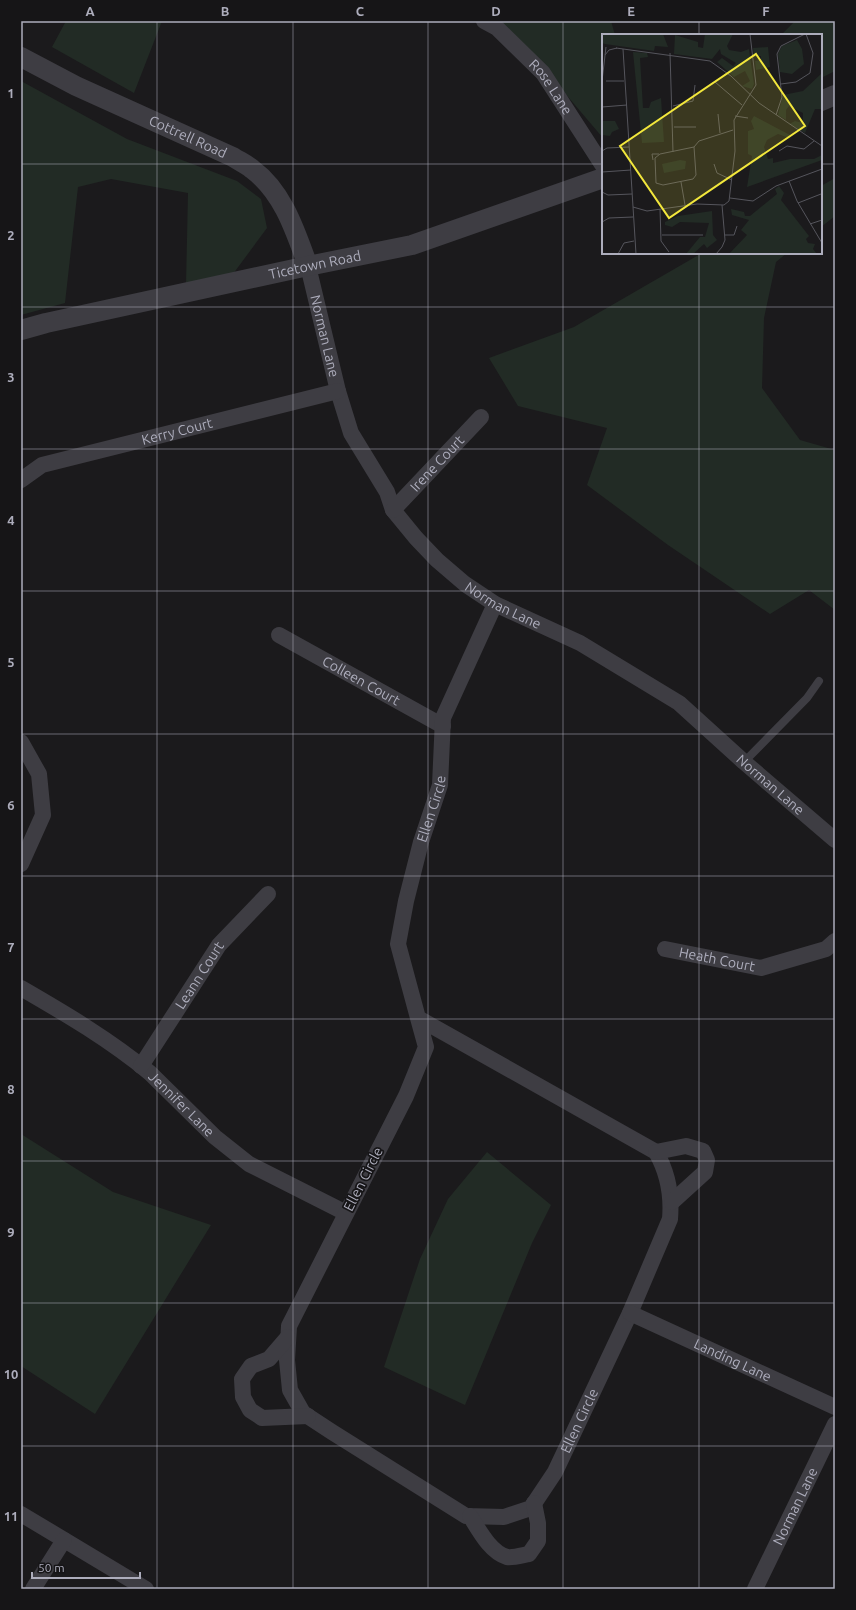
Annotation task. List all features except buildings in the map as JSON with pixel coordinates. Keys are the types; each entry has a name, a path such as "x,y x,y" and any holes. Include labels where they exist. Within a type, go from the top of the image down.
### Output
{"street":[{"name":"Rose Lane","path":"484,21 497,28 543,73 602,164"},
{"name":"Cottrell Road","path":"21,57 76,86 233,158 252,169 264,180 288,213 308,266"},
{"path":"822,101 835,95"},
{"name":"Ticetown Road","path":"21,330 46,323 308,266 412,245 602,178"},
{"name":"Norman Lane","path":"308,266 338,391 351,433 387,492 393,510 416,538 465,584 495,604 580,642 679,703 744,762 835,840"},
{"name":"Kerry Court","path":"21,480 42,465 338,391"},
{"name":"Irene Court","path":"393,510 481,417"},
{"name":"Ellen Circle","path":"495,604 443,718 440,785 421,842 398,944 426,1047 406,1096 288,1326 287,1360 290,1390 303,1413 466,1516 504,1517 531,1508 555,1472 630,1314 670,1219 672,1202 664,1166 656,1152"},
{"name":"Colleen Court","path":"279,635 443,726"},
{"path":"21,742 39,774 43,815 21,864"},
{"name":"Leann Court","path":"141,1066 219,945 268,894"},
{"name":"Heath Court","path":"665,949 761,968 826,949 835,941"},
{"name":"Jennifer Lane","path":"21,988 116,1046 150,1073 215,1137 249,1164 346,1213"},
{"path":"418,1018 656,1152 686,1146 703,1151 707,1160 705,1172 672,1202"},
{"name":"Landing Lane","path":"630,1314 835,1406"},
{"name":"Ellen Circle","path":"288,1337 269,1359 251,1366 242,1379 243,1397 250,1410 262,1418 308,1416"},
{"name":"Norman Lane","path":"754,1589 835,1424"},
{"path":"470,1516 486,1541 498,1552 508,1557 529,1554 538,1541 538,1523 534,1503"},
{"path":"21,1514 146,1589"},
{"path":"33,1589 64,1540"}],"lane":[{"path":"744,762 807,698 819,681"}],"shaded area":[{"path":"66,21 162,21 134,93 52,47"},
{"path":"496,21 611,21 615,34 602,34 602,137 541,65"},
{"path":"795,21 835,21 835,71 822,78 822,34 782,34"},
{"path":"21,81 127,139 237,181 261,199 267,228 233,274 186,285 188,193 111,179 78,187 65,303 21,315"},
{"path":"835,178 835,216 822,226 822,185"},
{"path":"700,254 786,254 776,262 764,318 762,388 800,440 835,450 835,610 809,590 770,614 668,545 587,485 607,428 518,406 489,358 574,327"},
{"path":"21,1134 113,1192 211,1225 95,1414 21,1366"},
{"path":"487,1152 551,1205 532,1243 465,1405 384,1367 420,1259 448,1199"}]}
